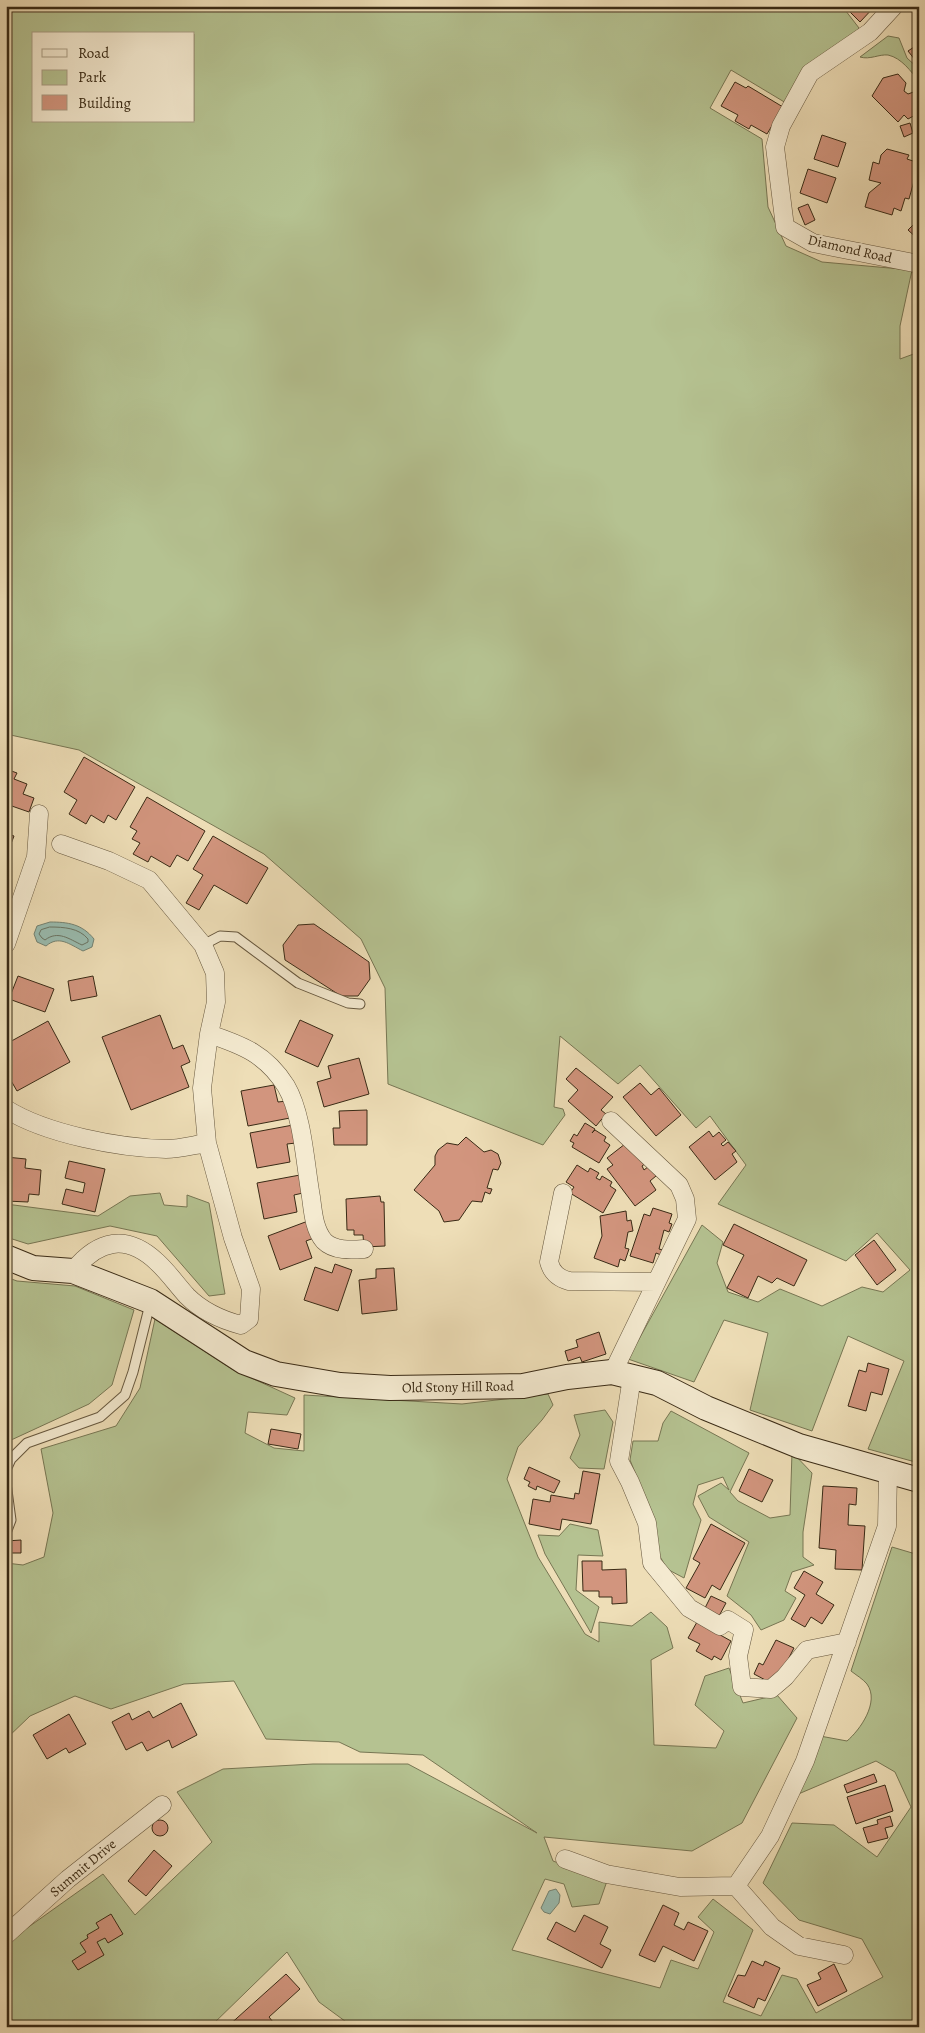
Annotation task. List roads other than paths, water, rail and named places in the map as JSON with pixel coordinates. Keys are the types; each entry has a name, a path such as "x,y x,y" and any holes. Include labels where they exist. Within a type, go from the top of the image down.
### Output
{"street":[{"name":"Diamond Road","path":"894,6 870,32 810,73 780,126 775,147 785,227 813,243 919,264"},
{"path":"6,944 36,857 39,814"},
{"path":"61,844 109,860 149,880 204,944 215,974 216,1002 209,1034 202,1088 208,1143 233,1238 251,1289 249,1320 240,1325 212,1314 188,1297 157,1261 133,1246 112,1243 98,1248 85,1255 73,1270"},
{"path":"209,1034 244,1045 266,1062 286,1086 297,1113 315,1225 325,1242 345,1250 364,1249"},
{"path":"6,1109 52,1130 122,1145 167,1149 208,1143"},
{"path":"611,1121 679,1185 685,1199 686,1219 656,1282 623,1375 619,1461 647,1523 652,1563 689,1608 720,1626 728,1620 744,1630 738,1656 742,1688 771,1688 784,1677 807,1650 847,1642"},
{"path":"563,1193 549,1262 551,1269 558,1278 569,1281 656,1282"},
{"name":"Old Stony Hill Road","path":"6,1257 33,1268 73,1270 150,1301 244,1362 276,1374 340,1385 390,1388 523,1386 567,1377 623,1375 657,1383 706,1408 799,1446 919,1480"},
{"path":"736,1886 770,1836 805,1761 887,1526 888,1471"},
{"name":"Summit Drive","path":"6,1934 68,1879 162,1806"},
{"path":"565,1859 606,1874 680,1887 736,1886 772,1927 799,1946 844,1954"}],"lane":[{"path":"204,944 220,936 236,937 298,983 348,1003 360,1004"},
{"path":"6,1470 11,1459 27,1443 100,1417 125,1395 134,1372 150,1301"},
{"path":"6,1483 11,1520 6,1533"}],"water":[{"path":"50,922 69,923 80,927 94,939 92,947 83,951 69,943 60,941 55,941 46,946 37,942 34,934 37,926"},
{"path":"556,1889 560,1895 559,1903 550,1914 544,1912 541,1908 549,1891"}]}
